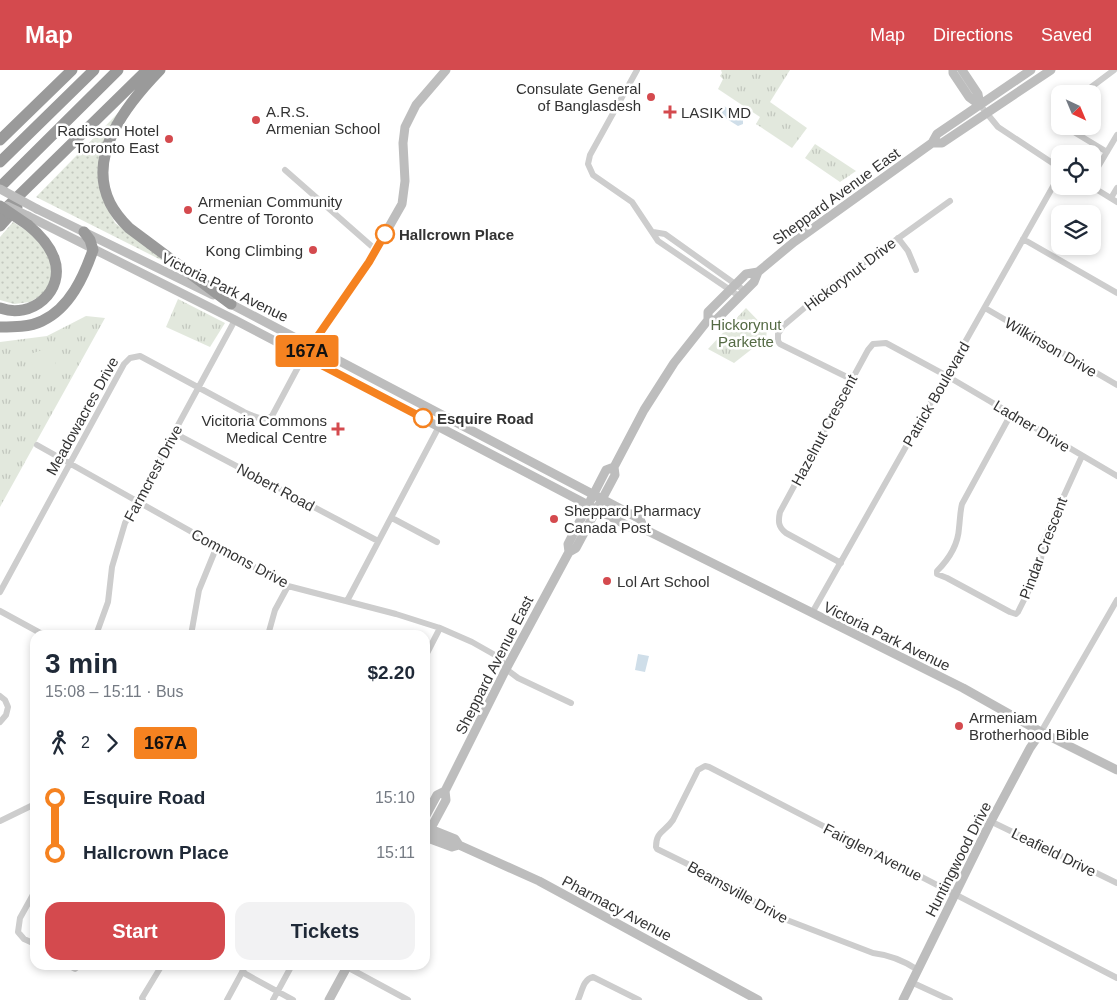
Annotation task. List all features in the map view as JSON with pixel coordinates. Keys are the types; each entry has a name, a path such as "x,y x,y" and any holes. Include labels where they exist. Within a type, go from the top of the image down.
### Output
{"highway":[{"path":"0,140 72,70"},
{"path":"0,162 94,70"},
{"path":"0,188 118,70"},
{"path":"0,214 147,70"},
{"path":"160,70 134,99 111,138 103,164 105,191 110,204 129,228 231,304"},
{"path":"0,226 74,141"},
{"path":"0,204 28,221 52,253 56,267 55,282 45,299 30,309 16,312 0,308"},
{"path":"0,327 17,327 42,321 60,308 72,295 84,273 93,250 90,240 84,232"}],"main road":[{"name":"Meadowacres Drive","path":"304,356 376,250 402,204 405,182 402,142 405,127 416,105 446,70"},
{"path":"953,70 953,73 969,97 980,105"},
{"path":"962,70 978,94 980,105"},
{"name":"Sheppard Avenue East","path":"430,827 446,800 445,791 506,669 569,552 568,544 591,507 602,498 614,475 614,467 644,410 674,363 708,320 708,312 746,274 758,272 834,213 932,143 938,134 1031,70"},
{"name":"Sheppard Avenue East","path":"932,143 942,143 1051,70"},
{"name":"Victoria Park Avenue","path":"0,188 37,209 311,345 444,417 602,498 640,519 644,529"},
{"name":"Victoria Park Avenue","path":"28,221 93,250 235,320 632,528 644,529 956,685 1041,732 1117,770"},
{"name":"Sheppard Avenue East","path":"708,320 716,320 754,282 758,272"},
{"name":"Sheppard Avenue East","path":"591,507 593,494 606,470 614,467"},
{"name":"Huntingwood Drive","path":"903,1000 1030,748 1041,732"},
{"name":"Sheppard Avenue East","path":"430,808 437,795 445,791"},
{"name":"Pharmacy Avenue","path":"430,835 456,840 459,845 539,882 758,1000"},
{"path":"329,1000 345,970"}],"street":[{"path":"637,70 590,155 588,164 593,175 632,202 658,241 742,293"},
{"path":"1094,85 1114,70"},
{"path":"980,105 998,127 1051,162"},
{"path":"1079,135 1107,152"},
{"path":"1101,162 1117,135"},
{"path":"285,170 376,250"},
{"path":"1101,192 1114,200 1117,188"},
{"name":"Patrick Boulevard","path":"812,613 1051,190"},
{"name":"Hickorynut Drive","path":"851,379 780,344 778,334 783,326 822,293 950,201"},
{"path":"652,232 666,234 731,287"},
{"path":"898,238 908,251 916,270"},
{"path":"1023,239 1117,293"},
{"name":"Wilkinson Drive","path":"985,308 1117,385"},
{"name":"Farmcrest Drive","path":"98,630 108,602 112,567 125,523 235,320"},
{"name":"Hazelnut Crescent","path":"841,563 781,530 778,520 780,512 851,379 868,350 873,344 881,342 886,342 947,376"},
{"name":"Meadowacres Drive","path":"0,592 124,364 130,358 140,356 259,419 272,416 304,356"},
{"name":"Ladner Drive","path":"947,376 1117,476"},
{"name":"Pindar Crescent","path":"1011,414 962,504 957,543 947,561 937,571 937,574 1016,614 1036,576 1041,560 1042,544 1082,456"},
{"path":"347,601 444,417"},
{"name":"Nobert Road","path":"174,433 378,542"},
{"name":"Commons Drive","path":"37,445 288,586 440,628 472,642 500,658 506,669 518,678 571,703"},
{"path":"392,518 437,542"},
{"path":"192,630 199,590 217,546"},
{"path":"269,630 275,610 288,586"},
{"path":"1041,732 1117,600"},
{"path":"0,611 35,630"},
{"path":"430,647 440,628"},
{"path":"0,696 5,700 8,707 6,715 0,722"},
{"name":"Fairglen Avenue","path":"658,835 669,826 698,770 705,766 1117,978"},
{"path":"0,821 30,806"},
{"name":"Leafield Drive","path":"992,822 1117,883"},
{"name":"Beamsville Drive","path":"658,835 657,849 714,877 780,917 873,953 889,955 918,970"},
{"path":"30,900 20,918 18,932 24,939 30,942"},
{"path":"143,1000 142,998 146,990 159,970"},
{"path":"273,1000 289,970"},
{"path":"354,970 408,1000"},
{"path":"227,1000 242,972 293,1000"},
{"path":"578,1000 588,978 593,977 639,1000"},
{"path":"911,982 950,1000"}],"green space":[{"path":"721,70 790,70 770,102 807,128 792,148 756,124 760,117 718,89 723,79 720,76"},
{"path":"118,113 122,113 104,146 98,175 106,205 115,223 175,267 36,197"},
{"path":"815,144 856,171 840,182 805,158"},
{"path":"13,222 40,239 52,258 55,276 48,291 30,302 14,304 0,300 0,237"},
{"path":"178,299 225,323 210,347 166,327"},
{"name":"Hickorynut Parkette","path":"746,308 767,330 766,338 734,363 708,349"},
{"path":"86,316 105,318 0,507 0,342 47,336"},
{"path":"52,347 56,367 51,372 41,373 32,365 33,353"}],"shaded area":[{"path":"724,106 743,118 743,124 738,126 719,114"},
{"path":"638,654 649,656 645,672 635,670"}],"bus line":[{"name":"167A","path":"385,234 369,262 304,356 423,418"}],"place":[{"name":"Consulate General of Banglasdesh","path":"651,97"},
{"name":"LASIK MD","path":"670,112"},
{"name":"A.R.S. Armenian School","path":"256,120"},
{"name":"Radisson Hotel Toronto East","path":"169,139"},
{"name":"Armenian Community Centre of Toronto","path":"188,210"},
{"name":"Hallcrown Place","path":"385,234"},
{"name":"Kong Climbing","path":"313,250"},
{"name":"Esquire Road","path":"423,418"},
{"name":"Vicitoria Commons Medical Centre","path":"338,429"},
{"name":"Sheppard Pharmacy Canada Post","path":"554,519"},
{"name":"Lol Art School","path":"607,581"},
{"name":"Armeniam Brotherhood Bible","path":"959,726"}]}
